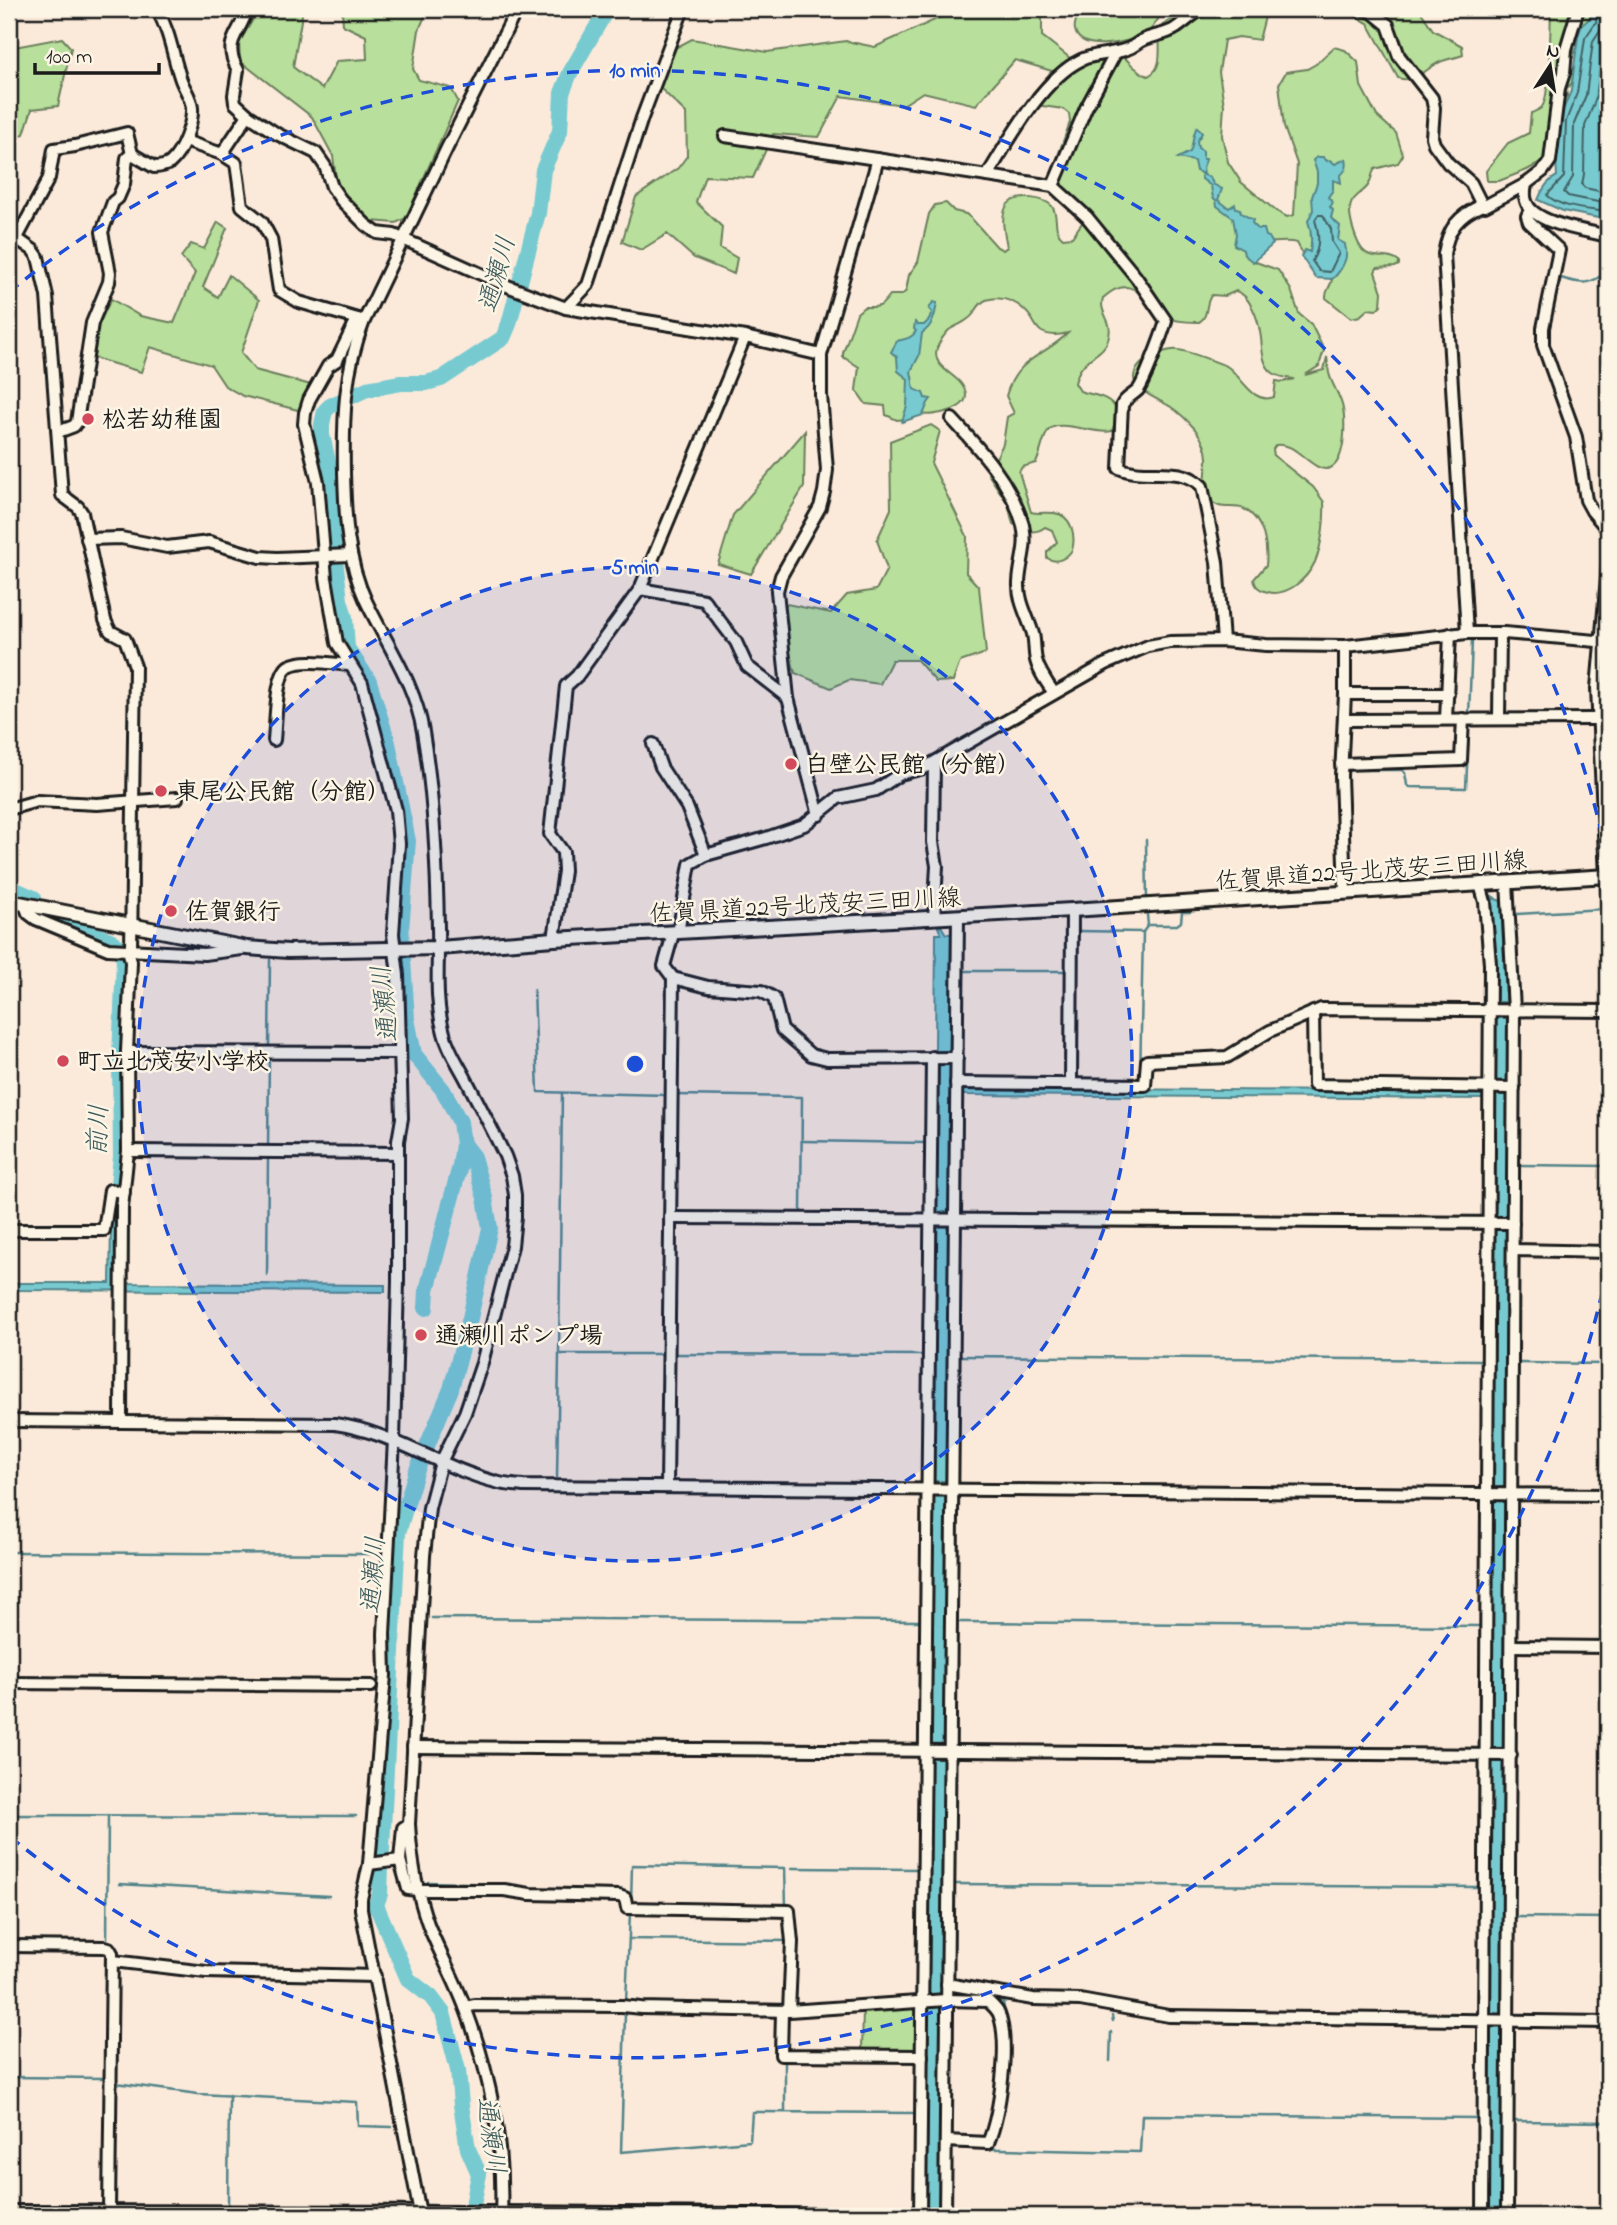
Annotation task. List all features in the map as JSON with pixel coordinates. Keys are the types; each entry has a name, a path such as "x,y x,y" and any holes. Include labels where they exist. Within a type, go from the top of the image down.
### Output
{"main road":[{"name":"佐賀県道22号北茂安三田川線","path":"9,901 247,948 288,951 439,948 1607,876"}],"street":[{"path":"121,1422 120,1191 128,1151 127,1052 131,962 125,950 132,926 135,666 124,639 110,631 105,620 82,513 62,495 47,296 38,257 33,250 13,236 49,178 54,149 127,133 132,154 154,167 169,164 184,141 192,107 180,80 167,28 157,9"},
{"path":"247,9 244,20 234,34 231,49 238,70 235,103 276,134 316,153 341,201 377,233 394,235 510,287 566,308 745,337 821,355"},
{"path":"420,2213 361,1909 371,1863 385,1675 384,1634 394,1440 398,1153 402,1118 398,975 393,947 399,844 396,810 362,683 337,643 327,592 318,482 307,440 305,413 328,366 337,360 361,320 403,241 517,9"},
{"path":"566,308 588,285 642,118 683,9"},
{"path":"987,176 1015,129 1047,87 1081,60 1097,55 1115,54 1131,48 1175,29 1202,9"},
{"path":"1362,9 1372,12 1388,25 1399,56 1432,98 1434,144 1448,163 1471,183 1482,205"},
{"path":"1467,633 1444,254 1446,238 1453,225 1465,215 1482,205 1490,205 1525,184 1543,171 1550,161 1566,48 1578,9"},
{"path":"1053,187 1086,108 1115,54"},
{"path":"222,154 248,115"},
{"path":"725,136 1053,187 1087,217 1136,277 1166,321 1145,377 1138,390 1126,397 1122,405 1119,468 1130,473 1166,472 1186,475 1202,486 1217,562 1223,640"},
{"path":"184,141 222,154 236,163 242,205 262,222 271,239 279,290 299,302 361,320"},
{"path":"58,432 74,426 77,422 92,323 109,282 102,232 113,202 118,198 124,184 127,158 132,154"},
{"path":"819,815 788,698 777,591 781,576 820,507 824,492 827,470 821,355 878,159"},
{"path":"1525,184 1526,202 1530,209 1551,222 1608,236"},
{"path":"1530,209 1527,216 1529,222 1559,250 1543,328 1543,345 1576,437 1586,500 1608,530"},
{"path":"361,320 344,406 345,503 351,555 367,602 412,691 423,730 435,819 438,992 444,1034 491,1126 512,1176 515,1217 512,1245 482,1363 465,1413 438,1460 429,1508 409,1824 411,1855 418,1891 428,1923 465,2007 485,2069 496,2118 501,2214"},
{"path":"554,939 564,871 563,852 550,834 566,686 577,676 640,589 745,337"},
{"path":"952,419 977,446 1015,502 1025,537 1018,587 1034,636 1035,658 1054,693"},
{"path":"87,539 121,538 166,547 209,542 260,557 351,555"},
{"path":"1608,567 1605,642 1597,688 1608,895"},
{"path":"640,589 704,600 736,642 747,666 788,698"},
{"path":"667,1487 673,978 664,966 675,933 690,864 706,855 804,825 838,798 876,790 900,774 924,768 1106,664 1149,646 1170,642 1223,640 1266,645 1345,646 1467,633 1500,633 1605,642"},
{"path":"1499,719 1500,633"},
{"path":"1447,719 1450,634"},
{"path":"1345,646 1341,764 1345,892"},
{"path":"274,740 280,676 289,666 304,662 350,665"},
{"path":"1345,694 1448,694"},
{"path":"1341,764 1461,760 1463,719"},
{"path":"1344,720 1598,719"},
{"path":"653,744 661,767 687,807 706,855"},
{"path":"934,763 933,842 937,866 934,917"},
{"path":"9,809 37,800 97,804 177,798"},
{"path":"1507,882 1514,1010 1513,1250 1499,1493 1496,2019 1507,2216"},
{"path":"1480,884 1485,902 1490,964 1489,1223 1499,1493 1511,1646 1497,1755 1496,2019 1483,2216"},
{"path":"25,905 28,913 36,919 98,947 204,954 247,948"},
{"path":"1071,1084 1072,910"},
{"path":"944,2216 946,2141 934,2001 943,1058 958,917"},
{"path":"673,978 708,986 761,991 774,998 782,1030 811,1055 827,1059 943,1058"},
{"path":"956,1083 1145,1085 1147,1061 1227,1056 1237,1053 1270,1031 1321,1009 1608,1011"},
{"path":"1313,1012 1314,1085 1514,1088"},
{"path":"127,1052 400,1053"},
{"path":"921,2216 922,2056 934,2001 947,1984 937,1752 942,1219 956,1083 943,1058"},
{"path":"128,1151 398,1153"},
{"path":"9,1230 104,1230 110,1190 120,1191"},
{"path":"670,1218 1513,1223"},
{"path":"1513,1250 1608,1252"},
{"path":"9,1421 353,1426 497,1483 523,1486 1608,1495"},
{"path":"1511,1646 1608,1647"},
{"path":"9,1683 371,1686"},
{"path":"413,1747 1497,1755"},
{"path":"409,1824 403,1828 399,1860 408,1889 504,1890 530,1895 619,1896 625,1898 627,1908 789,1910 792,1942 781,2055 922,2056"},
{"path":"371,1863 399,1860"},
{"path":"9,1946 109,1948 113,1961 109,2211"},
{"path":"113,1961 205,1972 375,1976"},
{"path":"947,1984 1032,1999 1080,2000 1169,2016 1608,2022"},
{"path":"465,2007 622,2006 786,2011 934,2001 988,2001 998,2012 1002,2031 1003,2056 995,2126 988,2143 946,2141"},
{"path":"9,2211 991,2216"}],"green space":[{"path":"269,9 303,9 293,67 322,89 337,61 367,59 366,36 343,25 342,9 428,9 419,30 413,69 419,80 451,88 458,101 406,218 396,223 371,221 337,186 333,156 312,117 240,61 239,43 255,16"},
{"path":"950,9 1042,9 1042,36 1070,58 1110,48 1148,76 1154,72 1159,61 1160,27 1173,18 1179,9 1267,9 1259,40 1239,37 1224,40 1219,72 1224,105 1222,136 1228,162 1241,182 1287,217 1294,215 1297,164 1284,127 1279,84 1286,72 1307,69 1334,47 1345,50 1358,62 1361,86 1377,116 1396,133 1403,155 1398,163 1375,169 1369,184 1352,201 1350,209 1354,232 1364,251 1399,262 1395,267 1377,268 1375,272 1382,292 1381,305 1376,310 1368,309 1360,316 1351,318 1326,298 1332,276 1322,162 1313,254 1304,256 1297,243 1267,242 1248,255 1256,262 1278,270 1291,290 1299,314 1311,324 1324,350 1319,366 1305,375 1324,370 1327,357 1329,373 1343,409 1344,437 1339,458 1334,466 1327,469 1318,467 1287,446 1276,445 1273,449 1274,456 1313,487 1324,502 1320,548 1307,575 1296,585 1275,593 1257,586 1254,579 1266,565 1266,558 1263,534 1256,519 1244,509 1221,507 1213,503 1206,489 1207,454 1199,435 1178,412 1141,390 1134,377 1136,370 1147,359 1165,351 1178,350 1228,367 1254,394 1274,397 1276,381 1294,379 1285,378 1269,369 1264,359 1255,314 1241,293 1236,291 1225,296 1212,295 1205,316 1199,322 1168,318 1131,288 1114,290 1103,298 1103,309 1110,333 1108,340 1082,367 1075,383 1080,391 1110,401 1114,405 1117,410 1112,431 1053,427 1046,435 1036,463 1022,467 1019,472 1031,512 1054,513 1069,522 1073,539 1072,550 1061,560 1047,558 1047,552 1057,542 1052,530 1045,527 1029,531 1013,524 1008,504 988,474 1003,444 1007,417 1014,413 1006,396 1011,383 1024,365 1068,333 1045,333 1018,305 1006,299 993,298 986,300 971,317 949,330 937,348 938,362 964,388 966,395 961,405 940,413 921,414 909,369 919,328 906,371 913,392 905,419 897,420 886,415 885,406 866,404 856,390 859,367 843,357 843,353 857,313 864,307 880,306 890,295 902,295 906,291 909,275 918,262 929,214 935,205 946,203 954,211 966,214 1003,250 1007,247 1004,214 1012,201 1032,198 1050,204 1055,212 1058,231 1063,238 1072,237 1084,220 1050,184 1070,122 1069,114 1063,109 1036,105 1031,99 1032,94 1052,71 1015,60 976,105 923,92 903,105 841,96 819,137 773,134 753,178 705,176 696,202 722,227 720,248 737,258 734,274 694,258 667,234 641,250 622,242 636,197 678,168 687,156 686,113 658,86 675,48 692,39 767,52 846,41 875,47 946,15"},
{"path":"1079,9 1166,9 1145,34 1118,43 1096,44 1086,42 1075,30"},
{"path":"1341,9 1419,9 1433,30 1462,46 1463,55 1440,62 1416,77 1398,78 1368,23"},
{"path":"1551,9 1594,9 1589,21 1578,27 1575,35 1570,66 1574,71 1572,83 1566,89 1568,102 1553,152 1544,161 1527,170 1499,181 1487,181 1486,171 1508,143 1529,133 1531,113 1541,108 1544,102 1547,91"},
{"path":"62,38 71,48 58,106 32,109 24,134 9,140 9,48"},
{"path":"218,222 227,228 203,287 218,297 229,275 259,300 241,353 255,370 311,385 298,410 243,396 225,386 211,365 150,347 141,372 94,358 98,326 111,299 140,316 174,323 195,273 181,257 191,244 204,249"},
{"path":"931,425 940,431 931,463 967,536 966,573 979,587 986,653 960,662 953,681 936,682 917,660 892,660 880,684 849,680 831,688 795,673 780,616 787,604 831,613 847,595 876,590 887,569 877,540 891,509 890,441"},
{"path":"805,431 804,487 751,574 718,564 733,515"},
{"path":"916,2006 919,2008 919,2052 862,2052 863,2010"}],"water":[{"path":"1592,9 1608,9 1608,220 1563,211 1538,200 1545,186 1557,176 1559,119 1571,91 1578,36 1582,25 1590,18"},
{"path":"1197,127 1202,133 1197,141 1198,148 1203,151 1203,159 1206,159 1204,175 1210,177 1213,184 1222,189 1218,200 1229,208 1235,204 1241,213 1253,220 1252,223 1258,229 1264,229 1273,244 1253,262 1244,255 1243,250 1234,245 1236,234 1233,218 1217,206 1211,186 1202,179 1201,173 1196,171 1194,161 1178,158 1190,152"},
{"path":"1323,157 1335,164 1346,159 1347,162 1340,176 1341,183 1333,180 1333,190 1328,197 1333,203 1330,207 1333,210 1331,218 1340,226 1338,240 1345,244 1346,252 1343,265 1332,279 1316,278 1301,256 1305,250 1310,252 1308,221 1313,210 1312,197 1317,183 1313,160"},
{"path":"933,302 937,303 934,316 929,327 922,333 919,356 911,371 914,389 923,393 925,398 931,399 923,415 902,422 907,406 908,379 898,371 897,357 891,352 897,341 914,334 915,322 924,325 929,320 932,312 929,309"},
{"path":"1493,898 1501,901 1506,1002 1494,1002 1489,902 1493,902"},
{"path":"941,926 946,934 951,934 950,1051 944,1052 944,1064 950,1064 949,1213 943,1214 943,1224 949,1225 947,1481 941,1481 941,1493 947,1494 944,1746 939,1746 939,1756 944,1757 940,2210 936,2210 936,2216 929,2216 929,2210 925,2210 926,2006 931,1996 927,1996 929,1757 934,1756 934,1746 929,1745 932,1494 938,1493 938,1481 932,1481 934,1225 940,1225 940,1214 934,1213 935,1064 941,1063 941,1052 935,1051 936,934 941,934 938,927"},
{"path":"1494,1018 1507,1018 1507,1081 1494,1081"},
{"path":"961,1088 1484,1092 1484,1099 961,1095"},
{"path":"1494,1094 1507,1094 1507,1217 1493,1217"},
{"path":"115,1197 118,1198 117,1283 385,1285 385,1292 9,1290 9,1283 110,1283 111,1225"},
{"path":"1493,1230 1506,1230 1505,1487 1501,1487 1501,1500 1505,1500 1504,1750 1499,1750 1499,1761 1503,1761 1502,2014 1498,2014 1502,2025 1500,2212 1498,2216 1488,2216 1488,2025 1492,2014 1488,2014 1489,1761 1493,1761 1493,1750 1489,1750 1491,1500 1495,1500 1495,1487 1491,1487"}],"waterway":[{"name":"通瀬川","path":"471,2216 479,2174 468,2149 458,2070 443,2013 431,1997 408,1979 376,1905 380,1894 398,1533 416,1472 451,1389 490,1228 485,1198 473,1157 463,1144 460,1122 443,1090 414,1054 407,1019 401,931 408,841 388,743 369,681 347,648 332,535 333,484 322,424 325,411 330,406 367,389 441,379 503,338 538,213 543,170 560,131 562,93 570,73 607,9"},
{"path":"1554,299 1561,278 1586,282 1608,271"},
{"path":"1469,715 1472,641"},
{"path":"1345,770 1402,770 1410,787 1466,788 1469,725"},
{"path":"1146,840 1147,900"},
{"name":"前川","path":"9,887 34,898"},
{"path":"1487,893 1495,898"},
{"path":"1203,910 1212,909"},
{"path":"1517,914 1603,909"},
{"path":"1148,925 1177,925 1181,922 1182,912 1190,912"},
{"name":"前川","path":"49,915 112,941 119,947 124,960 120,1057 121,1157 114,1219"},
{"path":"1140,1080 1143,932 1148,925 1147,915"},
{"path":"1077,931 1143,932"},
{"path":"269,1047 270,960"},
{"path":"963,971 1065,971"},
{"path":"534,990 538,1092 667,1095"},
{"path":"1347,1015 1448,1015"},
{"path":"183,1057 383,1059"},
{"path":"268,1147 269,1058"},
{"path":"562,1093 559,1354 664,1354"},
{"path":"676,1095 802,1097 801,1212"},
{"path":"802,1141 925,1143"},
{"path":"426,1308 427,1290 460,1166 463,1144"},
{"path":"267,1275 268,1157"},
{"path":"1520,1165 1608,1166"},
{"path":"673,1354 923,1355"},
{"path":"557,1477 559,1355"},
{"path":"958,1356 1481,1360"},
{"path":"1520,1363 1608,1364"},
{"path":"1518,1500 1608,1501"},
{"path":"9,1552 372,1554"},
{"path":"432,1618 919,1621"},
{"path":"956,1622 1480,1626"},
{"path":"1515,1651 1608,1652"},
{"path":"9,1815 356,1816"},
{"path":"107,1940 108,1815"},
{"path":"631,1903 632,1865 785,1868 786,1906"},
{"path":"792,1868 917,1869"},
{"path":"428,1882 506,1884 537,1889"},
{"path":"119,1884 329,1896"},
{"path":"955,1884 1479,1887"},
{"path":"557,1889 623,1890"},
{"path":"626,2001 630,1913"},
{"path":"1515,1917 1608,1918"},
{"path":"629,1939 787,1941"},
{"path":"953,1992 981,1996"},
{"path":"991,1997 1003,2002 1006,2020"},
{"path":"1004,2001 1022,2002"},
{"path":"625,2013 621,2152 750,2141 752,2112 915,2113"},
{"path":"1112,2016 1113,2021"},
{"path":"1110,2061 1111,2032"},
{"path":"785,2059 785,2112"},
{"path":"9,2077 103,2078"},
{"path":"116,2083 198,2094 357,2102 358,2126 392,2127"},
{"path":"228,2203 229,2095"},
{"path":"992,2147 1002,2113"},
{"path":"951,2148 1140,2152 1142,2115 1478,2118"},
{"path":"1511,2121 1608,2122"}],"place":[{"name":"松若幼稚園","path":"88,419"},
{"name":"白壁公民館（分館）","path":"791,764"},
{"name":"東尾公民館（分館）","path":"161,791"},
{"name":"佐賀銀行","path":"171,911"},
{"name":"町立北茂安小学校","path":"63,1061"},
{"name":"通瀬川ポンプ場","path":"421,1335"}]}
